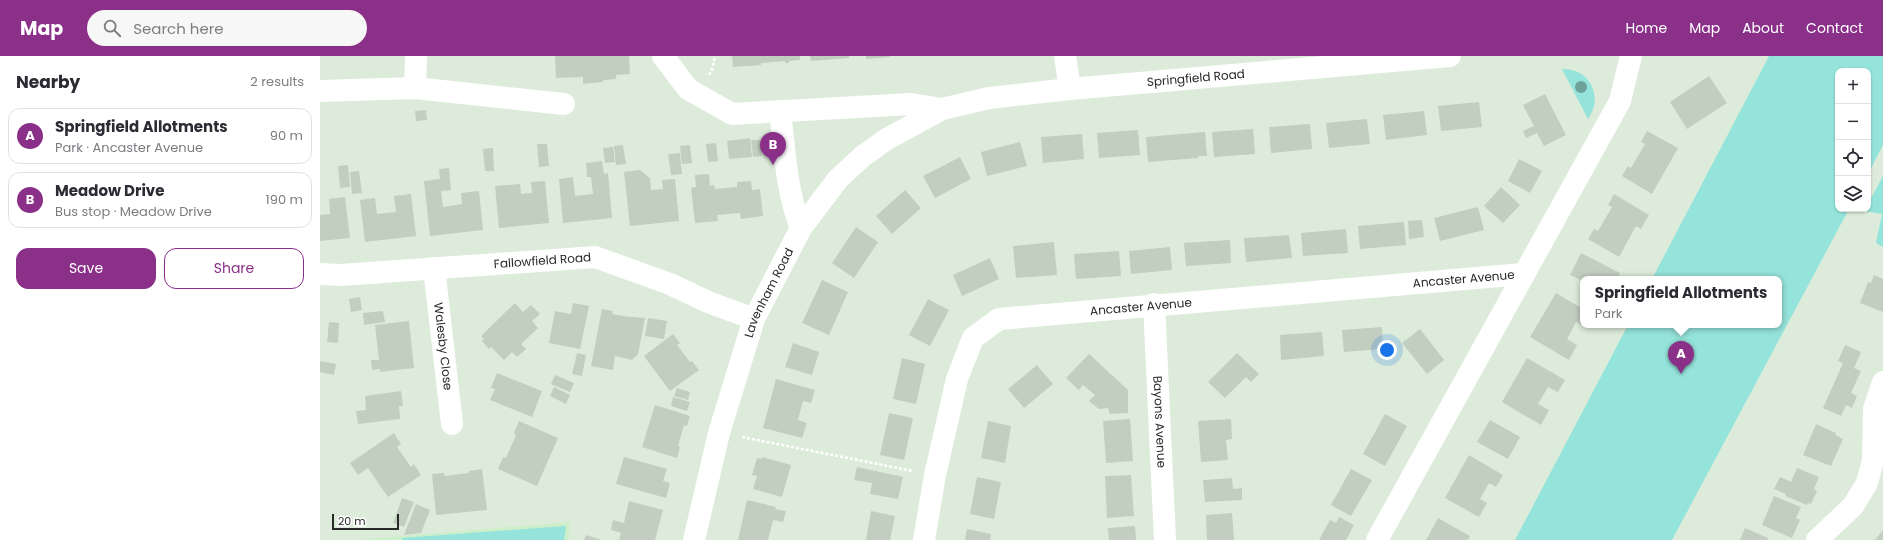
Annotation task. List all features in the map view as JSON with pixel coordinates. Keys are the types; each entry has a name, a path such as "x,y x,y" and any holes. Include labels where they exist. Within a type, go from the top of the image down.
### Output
{"street":[{"path":"415,88 416,56"},
{"path":"663,56 688,89 732,114 911,104 942,109"},
{"path":"1065,56 1070,89"},
{"name":"Springfield Road","path":"942,109 989,98 1070,89 1450,56"},
{"name":"Ancaster Avenue","path":"1377,540 1620,100 1631,56"},
{"path":"320,91 415,88 564,104"},
{"name":"Lavenham Road","path":"694,540 719,433 754,319 801,228 838,179 862,156 887,139 942,109"},
{"path":"780,112 789,191 794,212 801,228"},
{"name":"Fallowfield Road","path":"320,274 341,275 594,257 670,284 708,302 754,319"},
{"name":"Walesby Close","path":"434,268 452,424"},
{"name":"Ancaster Avenue","path":"924,540 935,475 957,379 973,338 999,319 1154,304 1523,274"},
{"name":"Bayons Avenue","path":"1154,304 1165,540"},
{"path":"1817,540 1853,506 1867,483 1873,460 1874,409 1883,382"}],"path":[{"path":"719,433 935,475"}],"shaded area":[{"path":"1769,56 1883,56 1883,145 1871,168 1871,68 1835,68 1835,212 1847,212 1672,540 1515,540 1626,328 1782,328 1782,276 1654,276"},
{"path":"1562,69 1580,73 1592,85 1595,102 1588,119"},
{"path":"1883,176 1883,247 1876,243 1882,214 1870,212 1871,198"},
{"path":"570,522 568,540 354,540 403,536"},
{"path":"566,526 564,540 402,540 402,538"}],"building":[{"path":"555,56 629,56 630,74 616,75 616,79 603,80 603,82 583,84 583,77 556,78"},
{"path":"732,56 800,56 800,60 789,61 789,63 785,63 785,61 761,63 761,65 733,67"},
{"path":"810,56 849,56 849,58 811,61"},
{"path":"866,56 890,56 890,57 866,59"},
{"path":"1709,76 1727,103 1687,129 1670,102"},
{"path":"1545,94 1566,135 1544,146 1537,133 1526,138 1523,131 1534,126 1523,105"},
{"path":"1479,102 1482,127 1441,131 1438,106"},
{"path":"426,110 427,120 416,121 415,111"},
{"path":"1424,111 1427,135 1386,140 1383,115"},
{"path":"1367,119 1370,144 1329,148 1326,123"},
{"path":"1310,124 1312,149 1271,153 1269,127"},
{"path":"1253,129 1255,154 1214,157 1212,132"},
{"path":"1138,130 1140,155 1099,158 1097,133"},
{"path":"1647,131 1678,148 1652,194 1622,176 1628,166 1631,168 1645,144 1641,142"},
{"path":"1205,132 1207,156 1148,162 1146,137"},
{"path":"1082,134 1084,159 1043,163 1041,137"},
{"path":"750,138 752,157 729,159 727,141"},
{"path":"751,140 760,140 762,156 753,157"},
{"path":"1020,142 1027,166 987,176 981,152"},
{"path":"716,143 718,161 708,162 706,144"},
{"path":"537,144 547,144 549,166 539,167"},
{"path":"623,145 626,164 616,165 614,146"},
{"path":"690,145 692,163 682,164 680,146"},
{"path":"613,147 615,162 605,163 603,148"},
{"path":"493,148 494,171 485,171 483,149"},
{"path":"680,153 682,174 671,175 668,154"},
{"path":"960,157 971,179 935,198 923,176"},
{"path":"1519,159 1542,171 1530,193 1508,181"},
{"path":"602,161 604,174 608,173 612,218 563,223 559,179 573,177 575,196 593,194 591,177 587,177 586,163"},
{"path":"348,165 350,187 340,188 338,166"},
{"path":"449,168 451,190 441,191 443,207 462,204 461,193 479,191 483,230 430,236 424,181 440,179 439,169"},
{"path":"640,170 650,178 651,190 663,189 662,180 675,179 679,221 630,226 624,172"},
{"path":"359,171 362,193 352,194 350,172"},
{"path":"709,174 710,186 714,185 715,189 737,187 737,182 751,181 752,190 760,189 763,216 741,219 740,213 717,215 718,221 695,223 691,188 696,187 695,175"},
{"path":"545,181 549,223 499,228 495,186 520,184 521,194 532,193 531,182"},
{"path":"1501,187 1520,205 1503,223 1484,206"},
{"path":"905,190 921,208 892,234 876,216"},
{"path":"411,194 416,236 365,242 360,200 375,198 377,214 396,212 394,196"},
{"path":"1614,194 1649,215 1641,229 1636,226 1619,257 1588,239 1594,229 1598,231 1612,207 1608,205"},
{"path":"345,197 350,238 320,241 320,215 330,214 329,199"},
{"path":"1478,207 1484,230 1440,241 1434,218"},
{"path":"1422,220 1424,237 1409,239 1408,221"},
{"path":"1404,222 1406,245 1360,249 1358,226"},
{"path":"856,227 878,242 854,278 832,263"},
{"path":"1346,229 1348,253 1303,256 1301,233"},
{"path":"1289,235 1292,258 1246,262 1244,238"},
{"path":"1230,240 1231,263 1186,266 1184,243"},
{"path":"1054,242 1057,275 1016,278 1013,246"},
{"path":"1170,247 1172,270 1131,274 1129,251"},
{"path":"1119,251 1121,276 1076,279 1074,254"},
{"path":"1581,253 1620,273 1618,276 1580,276 1580,280 1570,275"},
{"path":"990,258 999,279 962,296 953,275"},
{"path":"1874,275 1883,279 1883,312 1860,303 1868,282 1871,283"},
{"path":"822,280 848,292 829,335 802,323"},
{"path":"1556,293 1580,307 1580,324 1576,322 1567,339 1577,345 1569,360 1530,337"},
{"path":"360,297 362,310 351,312 349,299"},
{"path":"928,299 949,310 930,346 909,335"},
{"path":"515,303 523,312 531,305 540,314 532,321 538,328 521,344 526,349 517,357 512,352 504,360 491,347 489,349 482,341 484,339 481,336"},
{"path":"573,303 589,306 580,349 549,343 555,311 571,314"},
{"path":"602,309 613,311 612,314 645,318 638,354 632,360 615,356 613,370 591,366"},
{"path":"383,311 385,322 364,325 363,313"},
{"path":"648,318 667,321 664,339 645,336"},
{"path":"409,321 414,368 380,372 380,369 372,370 371,360 379,360 375,325"},
{"path":"329,322 339,323 338,343 327,342"},
{"path":"1382,327 1383,349 1344,352 1342,330"},
{"path":"1420,329 1444,360 1427,374 1402,343"},
{"path":"1322,332 1324,356 1281,360 1280,335"},
{"path":"673,334 680,343 677,345 690,362 692,361 699,370 670,391 644,356"},
{"path":"793,343 819,352 812,375 785,367"},
{"path":"1845,345 1861,352 1854,368 1861,371 1851,393 1857,396 1852,408 1846,405 1841,416 1823,408 1843,363 1838,361"},
{"path":"577,353 586,355 582,376 572,374"},
{"path":"1237,353 1259,374 1251,382 1246,377 1225,398 1208,382"},
{"path":"1089,354 1128,390 1128,413 1110,414 1108,408 1099,409 1089,401 1095,395 1083,385 1079,390 1066,378"},
{"path":"902,358 925,364 916,404 893,399"},
{"path":"1527,358 1565,380 1558,392 1548,387 1538,404 1549,410 1541,425 1502,402"},
{"path":"320,361 336,364 334,375 320,372"},
{"path":"1037,365 1053,384 1024,408 1008,389"},
{"path":"497,373 542,391 532,417 490,400 495,389 491,388"},
{"path":"555,375 574,383 570,392 551,384"},
{"path":"776,379 815,390 811,403 803,401 798,420 807,423 802,438 763,428"},
{"path":"554,387 570,395 566,404 550,396"},
{"path":"677,388 690,392 688,400 674,396"},
{"path":"401,391 403,406 399,406 400,419 358,424 356,411 366,410 365,396"},
{"path":"673,397 690,402 687,411 671,406"},
{"path":"655,405 690,416 687,426 684,425 678,446 680,447 677,458 642,447"},
{"path":"889,413 913,418 904,460 880,455"},
{"path":"1385,414 1407,426 1385,466 1363,454"},
{"path":"1130,419 1133,461 1106,463 1103,421"},
{"path":"1231,419 1232,439 1226,440 1228,460 1201,462 1198,421"},
{"path":"1490,420 1520,437 1508,459 1477,442"},
{"path":"519,421 558,438 537,486 498,469 503,457 506,458 516,435 514,433"},
{"path":"988,421 1011,426 1005,463 981,458"},
{"path":"1816,424 1836,433 1835,435 1843,439 1831,466 1803,455"},
{"path":"394,433 401,444 397,447 411,467 414,464 421,475 388,497 368,468 358,475 350,463"},
{"path":"1469,455 1503,475 1496,487 1489,483 1480,499 1487,503 1479,517 1445,498"},
{"path":"624,457 667,469 663,481 670,483 666,498 616,484"},
{"path":"762,457 791,465 782,497 753,489 757,476 752,475 757,458 762,459"},
{"path":"857,467 903,477 898,499 870,494 872,483 854,480"},
{"path":"1797,468 1819,477 1814,489 1817,491 1811,504 1808,503 1807,505 1785,496 1786,494 1774,489 1780,477 1791,482"},
{"path":"482,469 487,510 436,515 432,474 444,473 445,476 469,473 469,471"},
{"path":"1351,469 1372,480 1351,516 1331,505"},
{"path":"1131,475 1134,516 1107,518 1105,476"},
{"path":"977,477 1001,482 994,519 970,514"},
{"path":"1232,478 1233,489 1242,488 1242,500 1205,502 1203,480"},
{"path":"1774,496 1801,507 1796,518 1800,520 1792,538 1762,525"},
{"path":"402,498 414,502 404,527 393,523"},
{"path":"747,500 786,511 783,522 773,520 768,540 738,540"},
{"path":"629,501 663,510 655,540 619,540 621,533 611,530 613,520 624,523"},
{"path":"416,504 430,510 421,533 404,535"},
{"path":"871,511 895,516 890,540 866,540"},
{"path":"1232,513 1234,540 1207,540 1206,515"},
{"path":"1339,517 1354,525 1346,540 1319,540 1330,520 1336,523"},
{"path":"1438,518 1470,536 1468,540 1426,540"},
{"path":"1135,526 1136,540 1109,540 1108,528"},
{"path":"1745,528 1768,538 1767,540 1740,540"},
{"path":"967,529 991,534 990,540 965,540"},
{"path":"1883,530 1883,540 1875,540"},
{"path":"586,535 602,540 584,540"}],"place":[{"name":"Meadow Drive","path":"773,165"},
{"name":"Springfield Allotments","path":"1681,374"}]}
